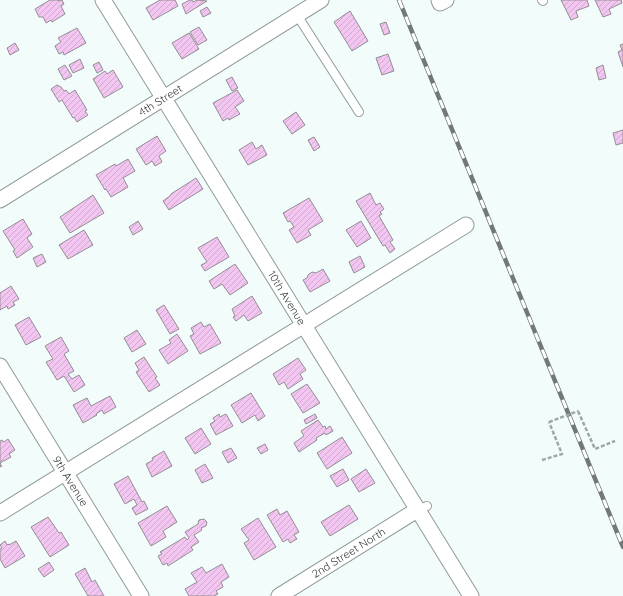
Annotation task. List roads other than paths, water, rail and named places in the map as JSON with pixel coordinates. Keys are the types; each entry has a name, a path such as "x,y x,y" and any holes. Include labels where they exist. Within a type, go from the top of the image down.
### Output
{"street":[{"name":"10th Avenue","path":"103,0 304,326 422,508 471,596"},
{"name":"4th Street","path":"0,200 321,0"},
{"path":"0,513 466,225"},
{"name":"9th Avenue","path":"0,366 141,596"},
{"name":"2nd Street North","path":"279,596 422,508"}],"lane":[{"path":"297,15 358,112"}],"railway":[{"path":"399,0 623,547"}]}
